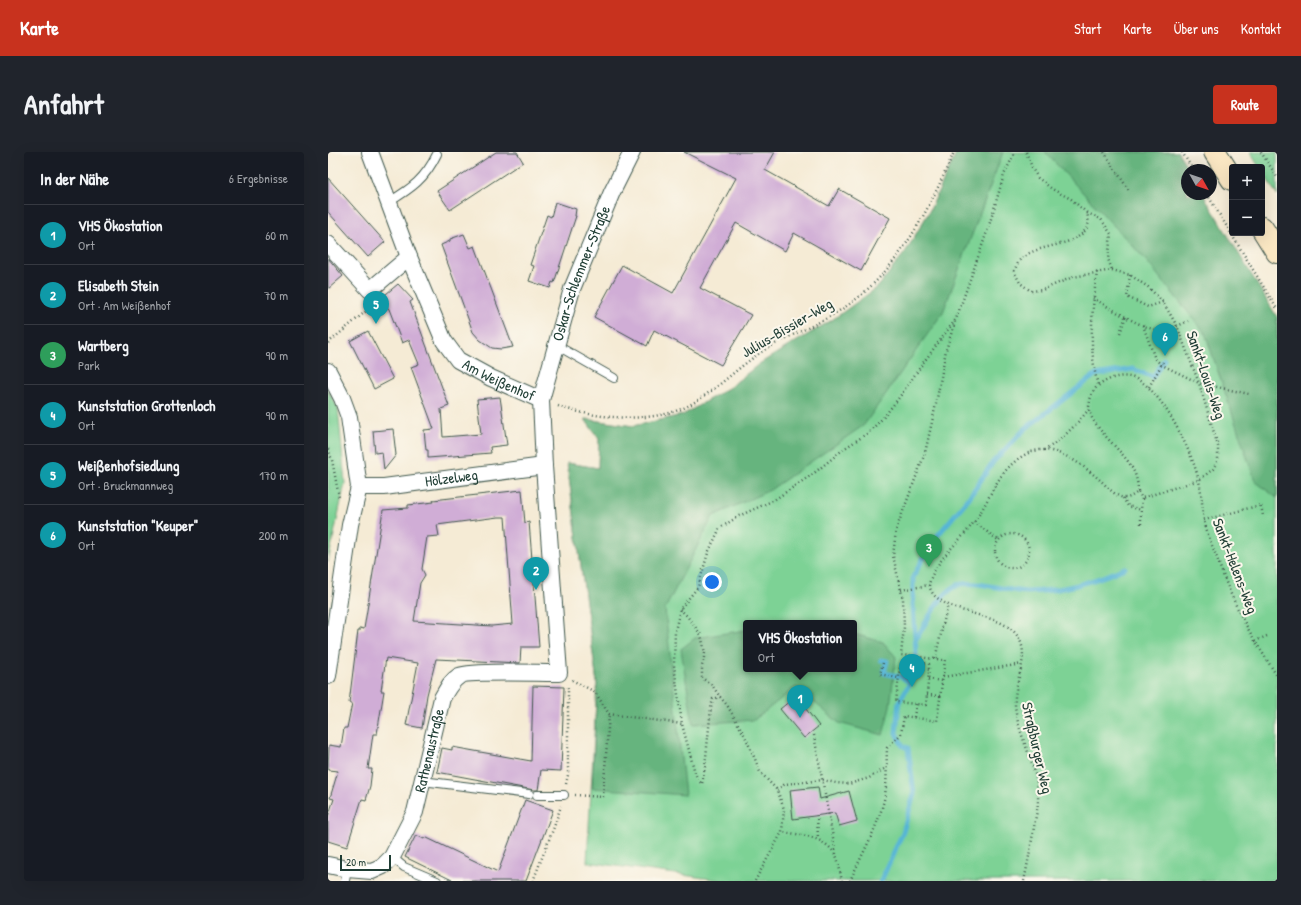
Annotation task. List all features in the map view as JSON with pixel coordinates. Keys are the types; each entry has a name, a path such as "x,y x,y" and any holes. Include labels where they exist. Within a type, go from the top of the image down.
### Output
{"main road":[{"path":"1214,152 1229,174"},
{"path":"1265,233 1277,252"}],"street":[{"name":"Am Weißenhof","path":"370,152 409,257 444,341 458,360 491,378 541,400 544,466 559,673"},
{"name":"Oskar-Schlemmer-Straße","path":"541,400 572,289 612,192 632,152"},
{"path":"328,244 370,290 409,257"},
{"path":"328,371 342,398 349,417 359,487 350,525 328,676"},
{"name":"Hölzelweg","path":"359,487 384,487 544,466"},
{"name":"Rathenaustraße","path":"328,865 346,875 372,871 383,866 392,858 415,812 442,698 450,684 460,675 497,673 559,673"}],"lane":[{"path":"389,202 413,187 431,167 437,154"},
{"path":"556,345 614,378"},
{"path":"422,781 533,795 564,794"},
{"path":"392,858 404,867 437,881"}],"path":[{"name":"Julius-Bissier-Weg","path":"541,400 574,412 621,417 648,417 665,414 692,404 766,349 840,311 868,289 888,269 906,244 926,210 954,152"},
{"path":"850,881 875,829 884,804 887,748 902,734 904,716 937,721 945,660 900,656 904,627 902,590 893,556 896,530 925,453 946,350 988,229 1004,175 1015,152"},
{"path":"1026,152 1038,178 1052,189 1071,199 1087,213 1101,219 1111,234 1108,259 1112,270"},
{"path":"1104,152 1130,192"},
{"path":"1182,152 1189,164"},
{"path":"1261,152 1277,177"},
{"path":"1212,200 1277,310"},
{"name":"Sankt-Louis-Weg","path":"1087,213 1088,224 1082,235 1072,240 1030,253 1020,260 1014,271 1020,283 1031,291 1042,290 1074,277 1112,270 1130,275 1148,287 1163,302 1177,326 1199,383 1218,446 1218,460 1213,468 1199,480"},
{"path":"1097,272 1093,298 1092,336 1095,375 1098,385"},
{"path":"1130,275 1127,297 1148,307 1163,302"},
{"path":"1093,298 1143,326 1160,330 1177,326 1188,321"},
{"path":"328,343 370,308"},
{"path":"1120,333 1126,316"},
{"path":"720,698 713,699 711,708 702,784 698,780 695,773 682,724 674,665 674,631 680,609 698,587 708,553 720,528 739,516 774,500 813,474 845,448 868,433 883,418 898,399 922,362 956,319"},
{"path":"1143,326 1155,359 1162,364 1199,383 1249,394"},
{"path":"1149,387 1162,364"},
{"path":"902,590 928,585 930,576 938,564 974,522 999,480 1010,466 1026,454 1044,450 1051,446 1089,409 1092,393 1098,385 1112,378 1128,376 1140,380 1149,387 1177,427 1189,452 1199,480 1142,498"},
{"path":"1089,409 1094,421 1131,465 1137,477 1138,492 1142,498 1141,525"},
{"path":"328,449 332,460 339,499"},
{"path":"1044,450 1058,452 1075,460 1123,498 1128,506 1141,510"},
{"name":"Sankt-Helens-Weg","path":"1199,480 1204,520 1216,556 1239,612 1277,676"},
{"path":"1123,498 1131,497 1138,492"},
{"path":"1204,520 1261,505 1263,516"},
{"path":"974,522 998,540"},
{"path":"1012,534 1020,536 1027,543 1029,550 1027,558 1023,564 1010,568 1002,566 996,559 994,552 998,540 1004,536 1012,534"},
{"name":"Straßburger Weg","path":"928,585 935,596 947,603 970,613 1002,623 1016,634 1023,649 1019,680 1014,693 1016,719 1035,774 1038,788 1038,802 1024,881"},
{"path":"935,659 947,603"},
{"path":"1239,612 1253,606"},
{"path":"680,609 701,635 705,653 702,666 702,678 712,685 720,698 727,705 745,736 760,772 777,790 784,808 782,832 755,881"},
{"path":"1255,641 1267,636"},
{"path":"918,657 918,662 930,664 926,705 896,702 900,666 929,670"},
{"path":"883,663 880,674 898,678"},
{"path":"928,679 942,679 1022,664"},
{"path":"559,673 595,692 610,714 603,797 564,794"},
{"path":"533,881 554,828 568,775 568,687 559,673"},
{"path":"927,695 941,696"},
{"path":"914,717 916,704"},
{"path":"610,714 682,724"},
{"path":"814,735 842,881"},
{"path":"777,790 785,784 823,780 849,784 870,778 886,768"},
{"path":"817,815 819,826 818,839"},
{"path":"782,832 818,839 836,854"}],"green space":[{"path":"957,152 1178,152 1184,164 1181,164 1181,200 1191,200 1277,319 1277,881 726,881 587,862 597,683 567,463 598,468 599,439 585,419 633,426 683,415 730,387 759,364 832,320 878,287 906,251 929,212"},
{"path":"957,152 1003,152 943,312 864,425 770,490 713,516 665,609 685,795 592,788 597,683 567,463 598,468 599,439 585,419 633,426 683,415 730,387 759,364 832,320 878,287 906,251 929,212"},
{"path":"1045,152 1178,152 1185,164 1181,164 1181,200 1207,200 1277,317 1277,498 1255,481 1205,333 1144,258"},
{"path":"1250,152 1277,152 1277,195 1265,176 1265,164 1257,164"},
{"path":"328,390 338,408 345,483 328,562"},
{"path":"743,630 743,672 857,672 857,635 883,642 896,657 890,706 883,735 839,723 796,687 754,720 693,724 681,649 695,638"}],"building":[{"path":"496,152 517,152 523,162 450,210 437,191"},
{"path":"684,152 775,152 765,170 829,206 839,189 890,218 861,271 794,233 785,251 736,223 700,288 751,315 721,365 654,330 647,346 594,317 622,265 673,293 736,178"},
{"path":"328,178 385,242 368,257 328,212"},
{"path":"555,202 576,209 576,216 554,283 552,282 550,288 529,281 534,266 530,265 547,215 551,217"},
{"path":"464,234 470,248 475,246 513,347 501,349 492,348 480,340 473,332 441,245 450,241 450,239"},
{"path":"328,258 343,276 328,289"},
{"path":"398,284 413,300 410,302 449,406 441,409 443,437 481,434 477,399 500,397 507,445 490,447 491,453 428,458 424,430 434,429 411,367 419,364 409,340 402,343 389,309 380,299"},
{"path":"368,331 393,379 374,389 350,341"},
{"path":"393,429 396,455 384,470 382,452 375,453 373,431"},
{"path":"522,490 525,523 529,522 539,647 521,647 520,663 436,659 427,695 422,728 406,725 418,663 386,658 381,691 384,691 377,734 373,734 368,769 372,769 370,786 366,800 362,799 347,847 328,841 328,817 334,799 330,798 338,771 328,770 329,745 341,747 344,728 347,728 352,703 349,703 358,631 360,631 360,628 364,629 383,510 408,508 408,505 434,502 433,500","holes":["505,517 513,624 492,626 414,621 420,583 425,575 422,569 427,537 439,536 437,525"]},
{"path":"533,686 564,687 561,771 541,770 538,790 437,772 442,748 452,750 452,747 531,761"},
{"path":"796,696 819,726 804,738 780,709"},
{"path":"818,787 820,799 849,791 857,821 839,826 835,813 793,819 790,790"},
{"path":"525,800 553,810 526,881 454,881 405,857 416,835 424,839 425,837 498,872"}],"waterway":[{"path":"881,881 903,832 914,794 908,748 903,746 896,733 899,702 910,683 914,671 916,652 913,577 933,541 968,499 993,462 1025,429 1095,375 1133,369 1153,377 1164,359"},
{"path":"916,639 938,603 956,586 962,584 980,584 1028,592 1054,590 1101,578 1125,568"},
{"path":"881,660 887,661 884,673 902,677 910,683"}],"place":[{"name":"Weißenhofsiedlung","path":"376,324"},
{"name":"Kunststation \"Keuper\"","path":"1165,356"},
{"name":"Wartberg","path":"929,567"},
{"name":"Elisabeth Stein","path":"536,590"},
{"name":"Kunststation Grottenloch","path":"912,687"},
{"name":"VHS Ökostation","path":"800,718"}]}
